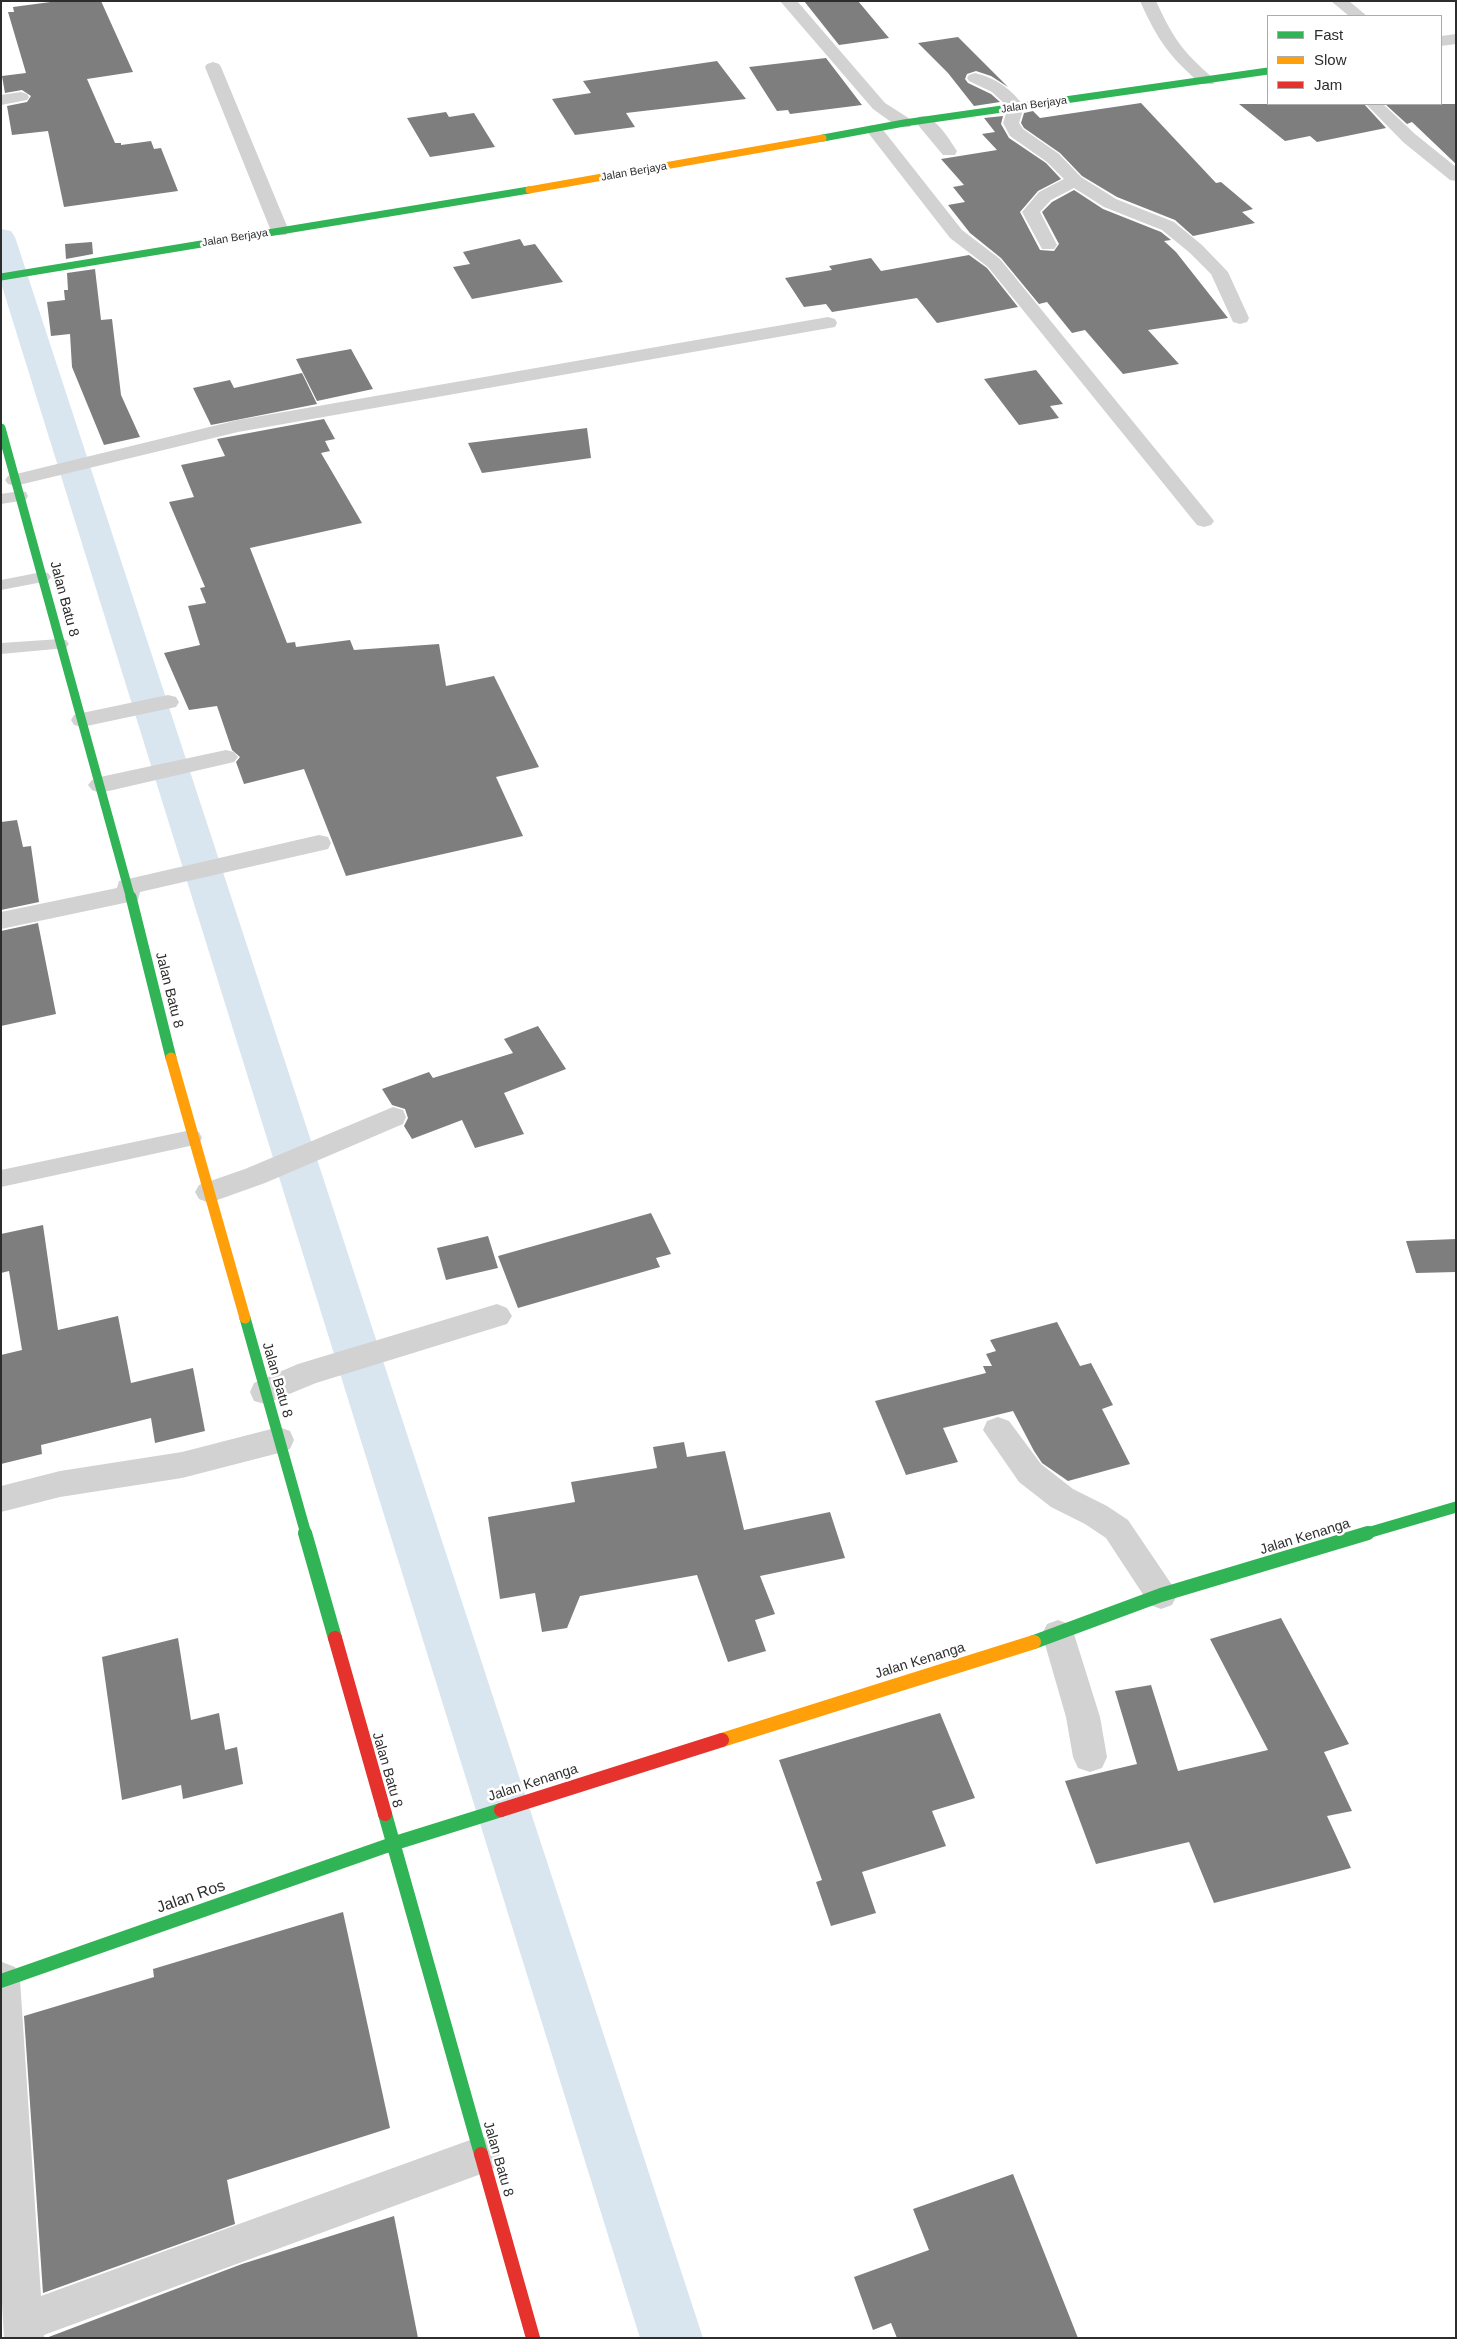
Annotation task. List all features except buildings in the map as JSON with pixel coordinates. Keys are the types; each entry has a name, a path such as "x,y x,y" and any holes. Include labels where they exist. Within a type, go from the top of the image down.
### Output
{"street":[{"path":"788,1 879,106 904,124"},
{"path":"1148,1 1164,36 1184,60 1207,81"},
{"path":"1339,1 1357,15"},
{"path":"1442,41 1456,39"},
{"path":"213,67 280,231"},
{"name":"Jalan Berjaya","path":"1,277 512,193 904,124 1207,81 1267,70"},
{"path":"975,78 992,83 1006,94 1016,107 1012,123 1016,132 1053,158 1075,181 1110,203 1168,226 1196,249 1219,272 1240,318"},
{"path":"2,100 21,97"},
{"path":"1375,105 1408,138 1456,176"},
{"path":"924,121 934,129 940,142 949,151"},
{"path":"874,130 956,234 994,263 1204,521"},
{"path":"1048,244 1031,212 1039,200 1051,190 1075,181"},
{"path":"18,488 56,471 238,426 828,323"},
{"name":"Jalan Batu 8","path":"1,428 100,785 191,1138 209,1192 533,2338"},
{"path":"82,720 168,702"},
{"path":"100,785 226,758"},
{"path":"1,921 128,890 182,874 319,843"},
{"path":"209,1192 256,1176 393,1116"},
{"path":"265,1392 308,1373 497,1316"},
{"path":"998,1430 1030,1472 1062,1498 1096,1515 1117,1529 1161,1595"},
{"path":"1,1499 60,1484 182,1465 279,1440"},
{"name":"Jalan Kenanga","path":"392,1844 564,1788 1058,1634 1161,1595 1456,1507"},
{"path":"1058,1634 1083,1717 1090,1757"},
{"name":"Jalan Ros","path":"2,1980 392,1844"},
{"path":"2,1980 23,2330 481,2155"}],"lane":[{"path":"1,499 18,488"},
{"path":"1,586 42,577"},
{"path":"1,650 60,644"},
{"path":"1,1179 191,1138"}],"waterway":[{"path":"1,237 672,2338"}],"traffic: fast":[{"path":"823,138 904,123 1267,71"},
{"path":"1,277 529,190"},
{"path":"1,428 128,887 171,1058"},
{"path":"245,1318 335,1638"},
{"path":"1034,1642 1161,1595 1456,1507"},
{"path":"1,1981 392,1844 501,1810"},
{"path":"385,1814 481,2154"}],"traffic: slow":[{"path":"529,190 823,138"},
{"path":"171,1058 197,1156 245,1318"},
{"path":"722,1740 1034,1642"}],"traffic: jam":[{"path":"335,1638 385,1814"},
{"path":"501,1810 722,1740"},
{"path":"481,2154 533,2338"}]}
